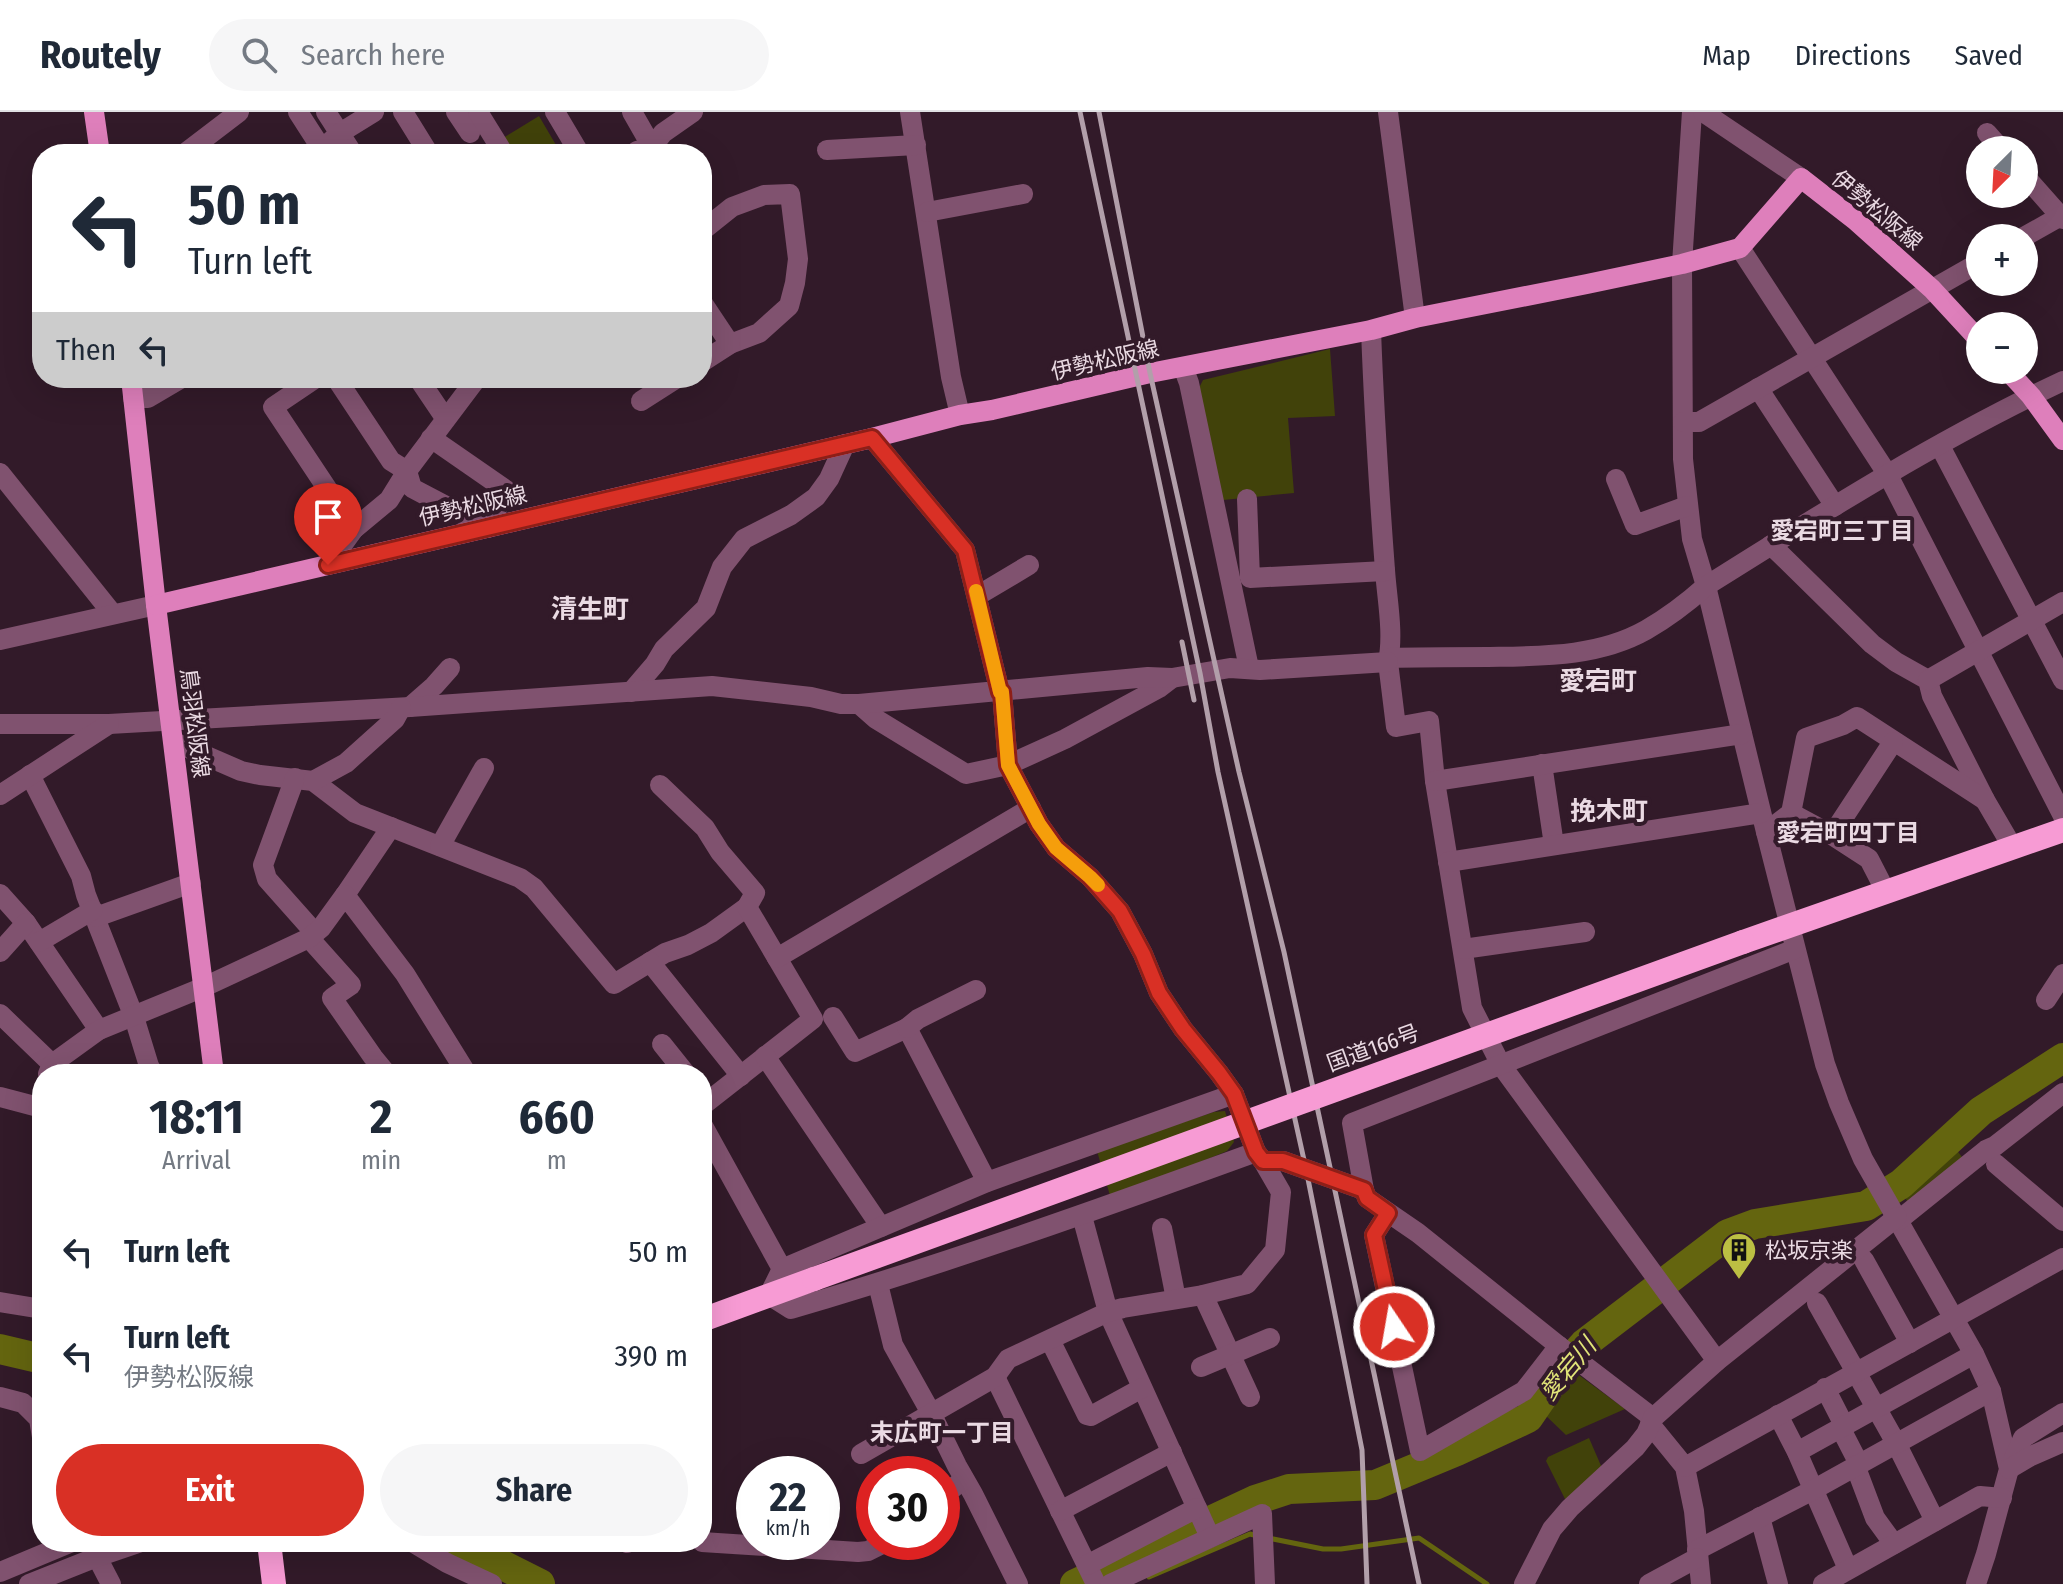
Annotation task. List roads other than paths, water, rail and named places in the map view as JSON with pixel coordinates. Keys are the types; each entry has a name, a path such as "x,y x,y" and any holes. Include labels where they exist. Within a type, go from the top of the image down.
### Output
{"highway":[{"name":"国道166号","path":"712,1316 1743,942 1793,937 1886,892 2063,830"},
{"path":"270,1552 274,1584"}],"main road":[{"path":"94,112 99,144"},
{"name":"伊勢松阪線","path":"156,605 960,415 1682,264 1740,248 1801,178 1855,220 1932,289 1966,326"},
{"path":"2020,384 2063,440"},
{"name":"鳥羽松阪線","path":"132,388 213,1064"}],"street":[{"path":"197,144 239,112"},
{"path":"298,112 318,144"},
{"path":"326,112 347,144"},
{"path":"330,144 340,133 374,112"},
{"path":"403,112 423,144"},
{"path":"456,112 470,133"},
{"path":"478,112 498,144"},
{"path":"555,112 574,144"},
{"path":"632,112 644,144"},
{"path":"654,144 663,133 693,112"},
{"path":"910,112 951,377 960,415"},
{"path":"1388,112 1415,318"},
{"path":"1692,112 1682,264 1683,459 1692,539 1825,1064 1863,1159 1974,1354 1991,1391 2009,1469"},
{"path":"1703,112 1801,178"},
{"path":"1987,133 1990,136"},
{"path":"827,150 916,145"},
{"path":"2038,191 2062,218 2038,230"},
{"path":"712,223 732,207 764,195 790,194 798,259 789,306 759,333 730,344 712,356"},
{"path":"927,212 1023,194"},
{"path":"1740,248 1888,475 2063,816"},
{"path":"1683,422 1699,422 1966,270"},
{"path":"712,317 730,344"},
{"path":"1371,330 1388,612 1388,660 1396,727 1429,721 1435,781 1472,1008 1501,1065 1717,1361"},
{"path":"1183,367 1240,580 1249,668"},
{"path":"0,724 109,724 712,686 859,704 1148,677 1172,678 1217,669 1260,670 1388,660 1571,654 1645,631 1706,586 1835,506 2063,381"},
{"path":"132,388 148,398 165,388"},
{"path":"301,388 273,407 354,529"},
{"path":"343,388 391,461 407,471 412,488 488,528 506,490 431,438"},
{"path":"425,388 445,418"},
{"path":"328,565 354,529 389,500 469,388"},
{"path":"641,401 661,388"},
{"path":"1758,388 1835,506"},
{"path":"861,1454 995,1377 1008,1359 1108,1312 1247,1284 1275,1250 1281,1192 1260,1157 1234,1094 1159,993 1120,911 1090,877 1056,848 1031,808 1008,765 1001,692 965,550 872,438"},
{"path":"631,692 664,649 706,608 722,567 744,539 791,515 816,497 829,479 845,444"},
{"path":"1940,446 2063,680"},
{"path":"0,473 112,613"},
{"path":"1616,479 1635,525 1687,506"},
{"path":"1240,580 1247,499"},
{"path":"1771,545 1872,644 1928,680 1932,696 2013,848"},
{"path":"977,596 1029,565"},
{"path":"1240,580 1385,571"},
{"path":"1928,680 2063,602"},
{"path":"0,640 156,605"},
{"path":"174,742 241,771 304,779 346,763 405,707 434,686 450,668"},
{"path":"859,704 876,719 966,774 1008,765 1065,739 1172,678"},
{"path":"1791,813 1806,738 1857,717 1985,800"},
{"path":"0,795 109,724"},
{"path":"1435,781 1742,734"},
{"path":"1832,835 1893,742"},
{"path":"1542,764 1554,845"},
{"path":"440,846 484,768"},
{"path":"30,775 81,876 148,1064"},
{"path":"304,779 355,813 529,883 614,984 650,962 711,933 747,907 755,893 720,852 705,828 660,785"},
{"path":"304,779 263,865 267,879 351,985 332,998 379,1064"},
{"path":"777,958 1031,808"},
{"path":"1448,862 1554,845 1763,823 1791,813 1869,859 1886,892"},
{"path":"56,1064 99,1030 204,987 312,936 345,895 391,827"},
{"path":"39,942 94,913 191,883"},
{"path":"0,894 26,923 99,1030"},
{"path":"345,895 405,974 461,1064"},
{"path":"712,1096 813,1019 747,907"},
{"path":"0,952 26,923"},
{"path":"1463,949 1585,932"},
{"path":"1701,1584 1694,1511 1685,1467 1652,1421 1418,1233 1367,1198 1352,1123 1501,1065 1793,937"},
{"path":"650,962 741,1076"},
{"path":"2046,1000 2063,974"},
{"path":"833,1017 855,1052 976,990"},
{"path":"0,1014 45,1064"},
{"path":"907,1028 987,1182"},
{"path":"662,1044 678,1064"},
{"path":"765,1056 881,1227"},
{"path":"1524,1584 1552,1529 1570,1508 1635,1448 1652,1421 1717,1361 1895,1215 1995,1146 2063,1093"},
{"path":"1234,1094 987,1182 782,1269 769,1295 791,1309 878,1284 1260,1157 1283,1161 1364,1190"},
{"path":"0,1097 32,1100"},
{"path":"712,1142 782,1269"},
{"path":"1996,1164 2063,1221"},
{"path":"1388,1213 1374,1235 1420,1451 1524,1391 1568,1353"},
{"path":"1082,1216 1108,1312 1210,1536"},
{"path":"1162,1228 1176,1299"},
{"path":"1685,1467 2063,1258"},
{"path":"1864,1260 1910,1343"},
{"path":"878,1284 893,1345 1018,1584"},
{"path":"1203,1295 1250,1397"},
{"path":"0,1302 32,1307"},
{"path":"1817,1303 1896,1443 1935,1521"},
{"path":"1201,1367 1270,1338"},
{"path":"1050,1340 1087,1415 1091,1416 1142,1388"},
{"path":"1797,1452 1974,1354"},
{"path":"995,1377 1090,1572 1198,1510"},
{"path":"1825,1388 1857,1464 1875,1518 1894,1544"},
{"path":"1649,1584 1760,1517 1991,1391"},
{"path":"0,1397 23,1403 32,1414"},
{"path":"1976,1584 2009,1469 2023,1438 2063,1413"},
{"path":"1778,1415 1848,1569"},
{"path":"2009,1469 2063,1442"},
{"path":"1060,1511 1172,1452"},
{"path":"960,1482 964,1479"},
{"path":"1823,1584 1980,1496 2002,1498"},
{"path":"1119,1582 1210,1536 1262,1514 1265,1584"},
{"path":"1760,1517 1778,1584"},
{"path":"712,1543 856,1552"},
{"path":"0,1572 48,1552"},
{"path":"29,1584 112,1552"},
{"path":"429,1552 492,1584"},
{"path":"97,1557 111,1584"}],"waterway":[{"name":"愛宕川","path":"1075,1584 1255,1500 1289,1489 1375,1485 1528,1418 1563,1367 1584,1344 1728,1234 1755,1224 1866,1206 1901,1184 1981,1111 2063,1058"},
{"name":"愛宕川","path":"0,1349 32,1357"},
{"path":"1149,1577 1250,1534 1258,1536"},
{"path":"1268,1538 1323,1549 1419,1538 1487,1584"},
{"name":"愛宕川","path":"477,1552 540,1584"}],"railway":[{"path":"1080,112 1200,673 1218,772 1306,1169 1362,1450 1367,1584"},
{"path":"1099,112 1150,373 1239,772 1284,952 1419,1584"},
{"path":"1182,642 1194,700"}],"place":[{"name":"松坂京楽","path":"1739,1281"}],"district":[{"name":"愛宕町三丁目","path":"1842,531"},
{"name":"清生町","path":"590,609"},
{"name":"愛宕町","path":"1598,681"},
{"name":"挽木町","path":"1609,811"},
{"name":"愛宕町四丁目","path":"1848,833"},
{"name":"末広町一丁目","path":"942,1433"}]}
